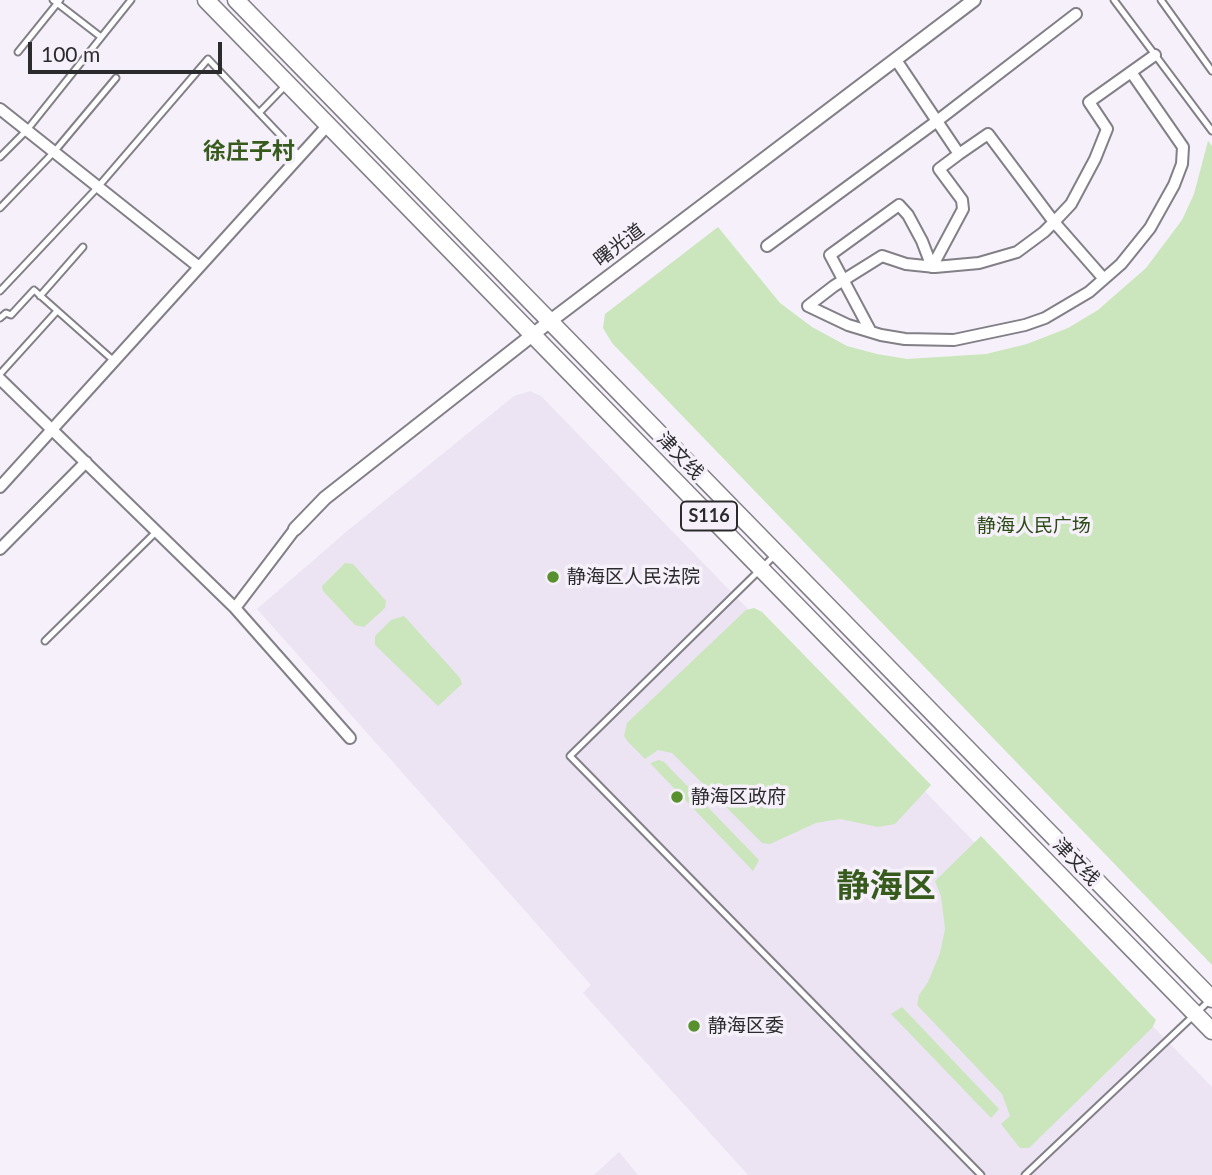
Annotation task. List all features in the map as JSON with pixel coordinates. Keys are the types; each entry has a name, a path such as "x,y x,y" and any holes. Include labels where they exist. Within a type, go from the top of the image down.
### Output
{"main road":[{"name":"津文线","path":"206,0 1212,1031"},
{"name":"津文线","path":"236,0 1212,998"}],"street":[{"name":"曙光道","path":"295,529 325,498 549,322 974,0"},
{"path":"767,246 937,121 1076,14"},
{"path":"1131,72 1183,147 1182,164 1174,185 1150,228 1121,264 1089,292 1045,318 1025,326 983,335 927,341 905,340 848,325 808,306 882,256 906,264 932,267 979,263 1017,252 1045,232 1071,204 1096,159 1107,128 1089,102 1131,72 1155,55"},
{"path":"896,60 959,153"},
{"path":"0,109 199,267"},
{"path":"0,487 328,125"},
{"path":"932,267 962,209 962,200 939,169 988,134 1054,222 1104,279"},
{"path":"872,332 830,255 899,205 922,242 932,267"},
{"path":"0,377 235,608 350,738"},
{"path":"0,549 86,462"},
{"path":"235,608 295,529"}],"lane":[{"path":"0,157 27,130 131,0"},
{"path":"1114,0 1212,131"},
{"path":"1161,0 1212,71"},
{"path":"18,52 57,1 101,37"},
{"path":"0,291 98,187 208,59 300,156"},
{"path":"0,208 54,152 116,78"},
{"path":"259,113 288,83"},
{"path":"40,296 83,247"},
{"path":"0,318 6,313 10,315 34,289 114,361"},
{"path":"0,377 57,311"},
{"path":"45,641 157,531"},
{"path":"777,554 570,756 981,1175"},
{"path":"1025,1175 1212,998"}],"shaded area":[{"name":"静海区政府","path":"530,391 541,396 1212,1087 1212,1175 748,1175 583,993 591,985 257,609 346,532 514,396"},
{"path":"619,1152 638,1175 594,1175"}],"green space":[{"name":"静海人民广场","path":"1208,141 1212,146 1212,965 612,343 603,328 605,314 718,227 780,303 812,327 847,346 907,359 986,354 1027,344 1068,328 1098,310 1146,268 1182,220 1194,194"},
{"path":"345,563 353,564 386,601 385,608 364,627 355,625 323,591 322,586"},
{"path":"754,608 762,612 931,785 895,824 878,827 840,819 816,823 770,844 762,843 672,753 658,750 645,759 624,736 627,723 746,610"},
{"path":"404,616 460,678 462,684 438,706 375,645 375,636 391,620"},
{"path":"659,760 664,762 759,860 753,871 650,763"},
{"path":"981,836 1156,1020 1152,1028 1029,1148 1020,1148 1001,1124 1010,1116 1002,1094 917,1005 919,995 928,982 940,953 945,929 941,896 935,881"},
{"path":"902,1007 999,1109 991,1118 891,1014"}],"place":[{"name":"静海区人民法院","path":"553,577"},
{"name":"静海区政府","path":"677,797"},
{"name":"静海区委","path":"694,1026"}],"district":[{"name":"徐庄子村","path":"249,152"},
{"name":"静海区","path":"886,886"}]}
